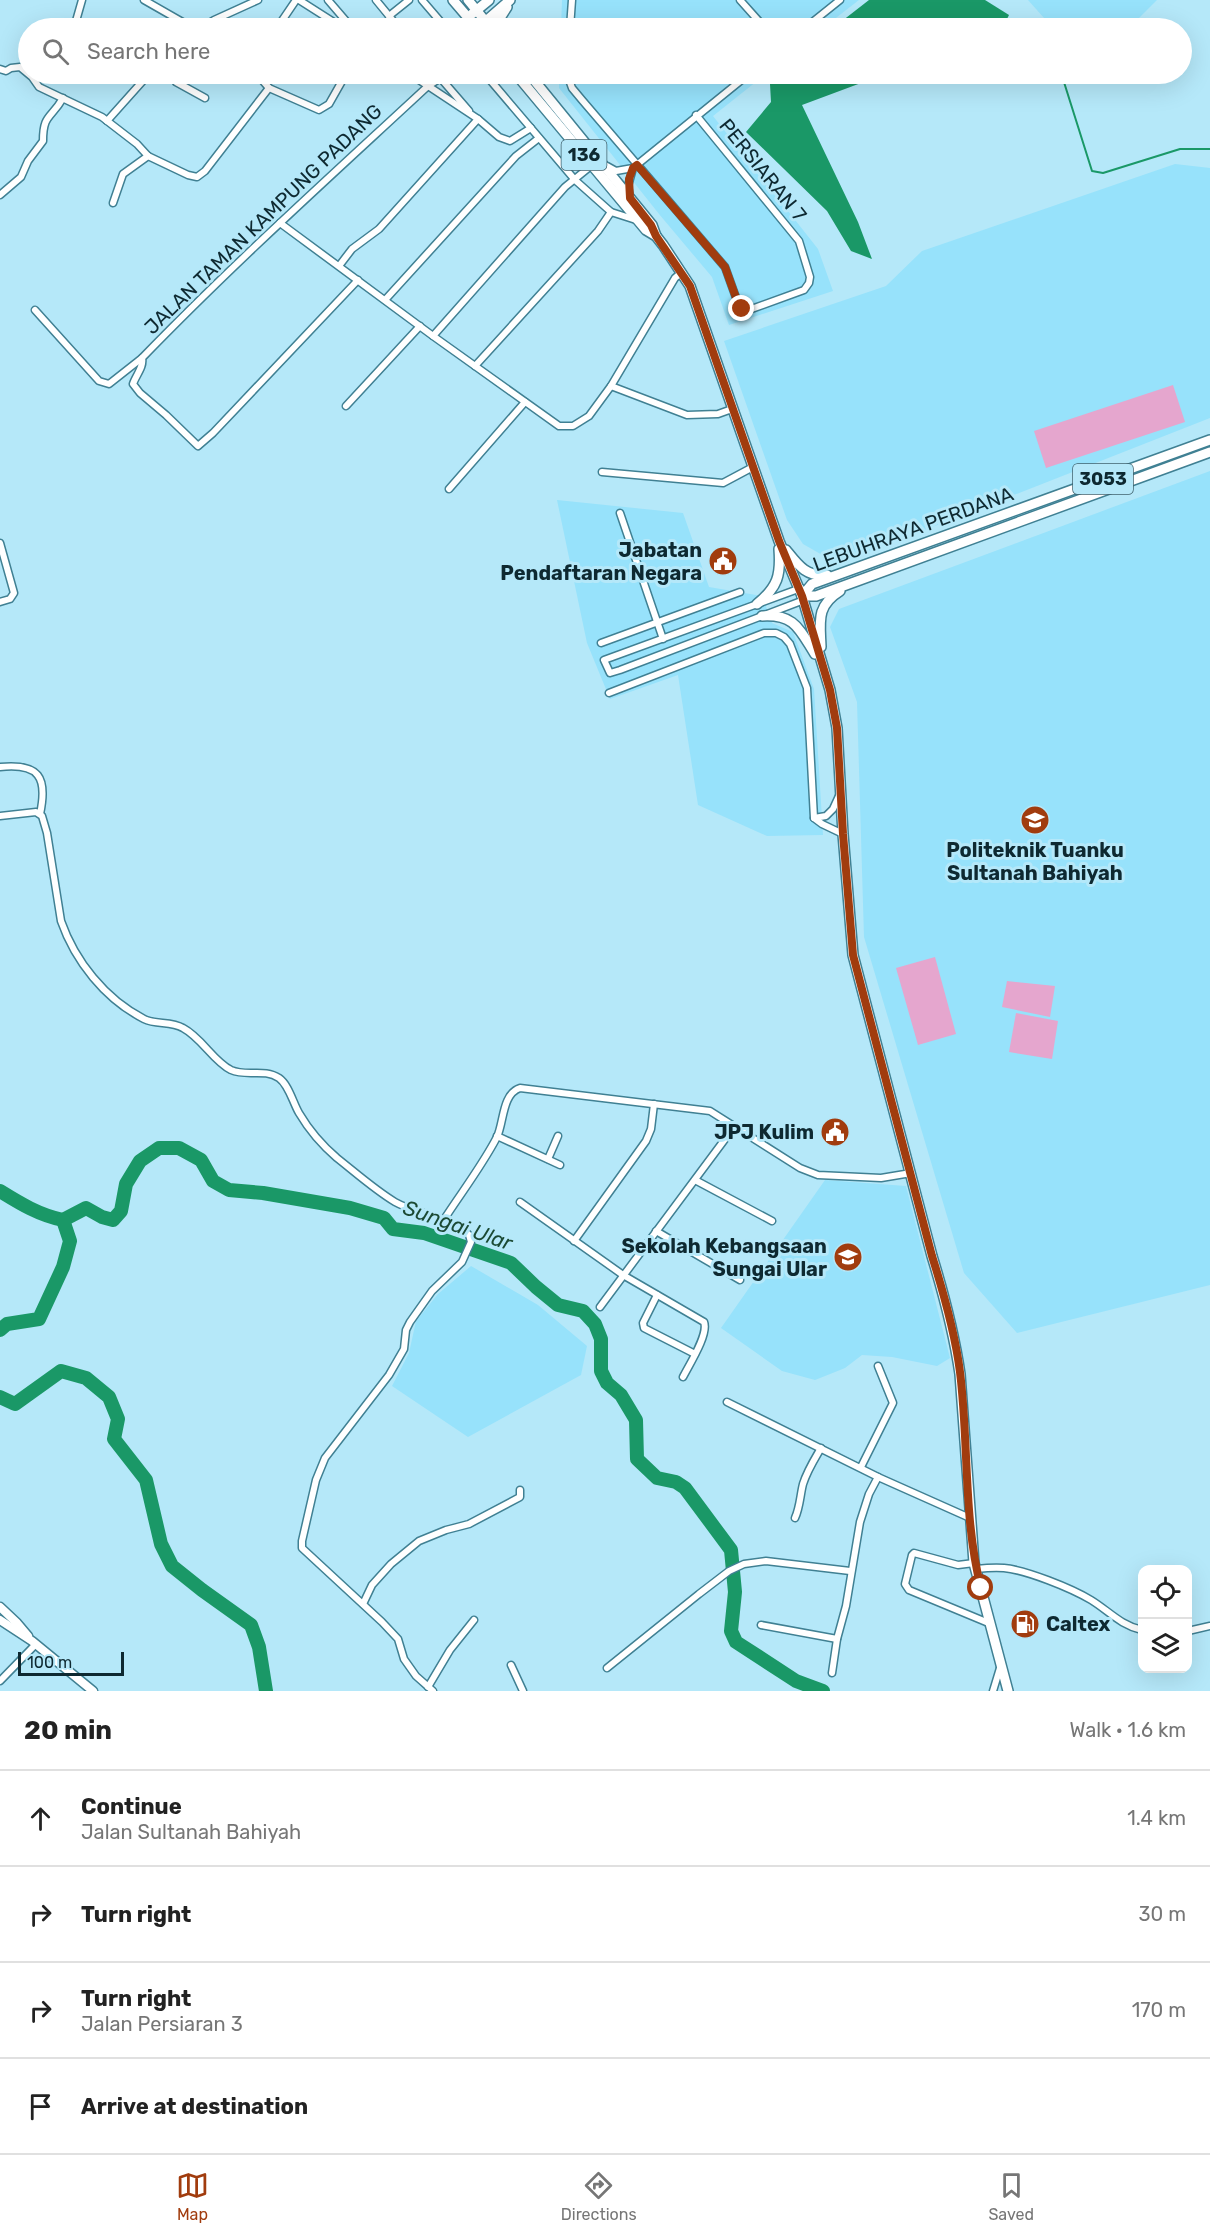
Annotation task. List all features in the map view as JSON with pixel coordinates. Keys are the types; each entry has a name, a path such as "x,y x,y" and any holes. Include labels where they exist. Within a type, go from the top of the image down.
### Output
{"main road":[{"path":"453,0 468,17 489,0"},
{"path":"468,0 479,18"},
{"path":"492,18 511,0"},
{"path":"501,18 511,0"},
{"name":"136","path":"524,84 646,230 656,236"},
{"name":"136","path":"537,84 651,225 690,286 779,541 802,595 837,728 853,955 946,1303 956,1349 962,1394 975,1566 1008,1691"},
{"name":"LEBUHRAYA PERDANA","path":"802,595 812,584 1210,440"},
{"name":"LEBUHRAYA PERDANA","path":"802,595 816,596 1210,452"},
{"path":"873,563 899,560 941,545 963,543 996,519"},
{"path":"779,541 796,562 810,574 823,575 857,569"},
{"path":"758,604 770,594 778,577 779,541"},
{"path":"821,663 820,615 822,609 833,595 860,579"},
{"path":"762,616 776,615 790,620 821,663"},
{"path":"0,1607 34,1643"},
{"path":"0,1620 34,1643 93,1691"}],"street":[{"path":"77,18 82,0"},
{"path":"144,0 176,18"},
{"path":"218,18 258,0"},
{"path":"284,18 297,0 327,18"},
{"path":"328,0 343,18"},
{"path":"376,0 389,16 409,0"},
{"path":"422,0 437,18"},
{"path":"571,18 572,0"},
{"path":"740,0 756,18"},
{"path":"815,18 830,3 840,0"},
{"path":"0,69 6,71 18,67"},
{"path":"38,84 39,87 87,108 107,121 147,156 197,177 205,171 269,88"},
{"path":"107,121 140,84"},
{"path":"180,84 206,98"},
{"path":"266,84 269,88 319,110 329,104 340,84"},
{"path":"425,84 499,137 510,141 531,128"},
{"name":"JALAN TAMAN KAMPUNG PADANG","path":"358,280 198,447 133,384 136,374 142,367 142,358 280,223 431,84"},
{"path":"449,84 475,118"},
{"path":"493,84 575,180 611,212 638,220"},
{"path":"571,84 635,167"},
{"path":"603,164 616,171 635,167 735,84"},
{"path":"0,195 23,174 28,161 43,141 44,122 63,98"},
{"name":"PERSIARAN 7","path":"635,167 725,267 739,306 746,311 804,290 810,277 799,241 696,115"},
{"path":"339,266 352,249 379,229 475,118"},
{"path":"385,300 516,156 539,138"},
{"path":"113,204 123,174 147,156"},
{"path":"433,336 565,187 592,165"},
{"path":"630,198 628,186 635,167"},
{"path":"475,366 598,231 611,212"},
{"path":"280,223 559,426 573,426 589,416 611,386 675,278 682,272"},
{"path":"35,310 99,381 109,384 142,358"},
{"path":"346,406 420,326"},
{"path":"611,386 687,415 718,414 732,409"},
{"path":"449,489 525,402"},
{"path":"602,472 723,483 753,467"},
{"path":"620,513 663,639"},
{"path":"0,543 14,593 10,599 0,602"},
{"path":"601,643 740,592"},
{"path":"802,595 762,616 621,670 610,673 604,660 758,604 802,595"},
{"path":"609,693 765,633 776,633 784,637 790,644 807,688 810,703 814,818"},
{"path":"621,670 625,685"},
{"path":"0,767 23,766 35,773 43,786 40,814 46,832 61,921 72,945 98,985 122,1005 144,1019 183,1028 230,1069 245,1073 270,1074 279,1078 285,1083 300,1115 317,1138 335,1156 394,1201 466,1232 471,1238 466,1256 421,1305 410,1322 405,1335 404,1349 389,1375 325,1458 316,1480 302,1548 398,1639 404,1659 416,1676 430,1689 450,1650 474,1620"},
{"path":"814,818 826,816 841,792"},
{"path":"0,816 40,814"},
{"path":"814,818 843,834"},
{"path":"443,1221 497,1136 509,1097 514,1090 520,1088 710,1111 800,1168 818,1174 881,1178 911,1173"},
{"path":"574,1241 646,1141 651,1129 654,1104"},
{"path":"600,1307 734,1127"},
{"path":"497,1136 560,1165"},
{"path":"548,1160 558,1136"},
{"path":"695,1180 772,1221"},
{"path":"520,1202 623,1275 704,1322 706,1327 704,1335 683,1377"},
{"path":"656,1231 740,1280"},
{"path":"657,1295 643,1323 644,1328 695,1354"},
{"path":"861,1467 892,1403 878,1366"},
{"path":"727,1402 878,1477 970,1518"},
{"path":"795,1518 802,1486 821,1448"},
{"path":"832,1673 860,1522 869,1494 878,1477"},
{"path":"363,1604 372,1585 391,1564 419,1541 469,1524 520,1497 520,1490"},
{"path":"991,1624 909,1590 905,1584 914,1553 958,1565 1005,1568 1025,1573 1078,1593 1122,1623 1138,1628"},
{"path":"607,1668 729,1571 744,1564 766,1562 850,1571"},
{"path":"762,1625 837,1639"},
{"path":"1192,1630 1210,1626"},
{"path":"0,1681 34,1643"},
{"path":"993,1691 998,1680 1001,1662"},
{"path":"512,1665 523,1691"}],"shaded area":[{"path":"562,0 859,0 836,18 561,18"},
{"path":"869,0 985,0 1009,15 1008,18 846,18"},
{"path":"1028,0 1157,0 1139,18 1044,18"},
{"path":"559,84 753,84 713,116 818,249 833,291 729,325 712,277 559,88"},
{"path":"770,84 858,84 802,105 858,222 872,259 851,251 827,211 746,132 771,102"},
{"path":"1175,164 1210,168 1210,418 838,564 803,544 787,520 724,341 886,286 922,251"},
{"path":"1173,385 1185,422 1046,468 1034,431"},
{"name":"Politeknik Tuanku Sultanah Bahiyah","path":"1210,471 1210,1285 1017,1333 964,1273 864,937 857,702 830,627 839,609"},
{"path":"557,500 683,513 709,587 762,596 772,623 793,632 814,689 823,835 767,836 698,805 678,675 610,699 587,643"},
{"path":"935,957 956,1034 918,1045 896,968"},
{"path":"1007,981 1055,986 1050,1017 1002,1007"},
{"path":"1016,1013 1058,1021 1052,1059 1009,1052"},
{"name":"Sekolah Kebangsaan Sungai Ular","path":"825,1180 906,1186 950,1358 937,1366 892,1357 862,1355 845,1368 815,1380 782,1371 721,1328"},
{"path":"471,1266 538,1305 587,1346 581,1375 468,1437 392,1386 409,1353 416,1321 438,1294"}],"waterway":[{"path":"1065,84 1092,171 1103,173 1180,149 1210,149"},
{"name":"Sungai Ular","path":"63,1220 86,1208 113,1220 121,1211 126,1184 140,1161 159,1148 179,1148 201,1160 213,1181 229,1190 263,1193 350,1208 384,1218 393,1229 424,1233 511,1263 558,1305 583,1311 595,1324 601,1339 601,1371 607,1383 621,1395 636,1420 637,1459 657,1478 676,1482 685,1488 731,1550 735,1592 731,1631 736,1642 796,1681 823,1691"},
{"path":"0,1191 38,1212 63,1220"},
{"path":"0,1330 7,1324 39,1319 63,1267 70,1241 63,1220"},
{"path":"0,1397 15,1404 61,1371 86,1378 109,1397 118,1419 114,1439 146,1480 161,1544 172,1566 251,1625 259,1647 266,1691"}],"place":[{"name":"Jabatan Pendaftaran Negara","path":"723,561"},
{"name":"Politeknik Tuanku Sultanah Bahiyah","path":"1035,820"},
{"name":"JPJ Kulim","path":"835,1132"},
{"name":"Sekolah Kebangsaan Sungai Ular","path":"848,1257"},
{"name":"Caltex","path":"1025,1624"}],"route":[{"path":"742,309 725,267 637,165 633,168 628,186 630,198 651,225 690,286 779,541 802,596 830,690 837,728 853,955 946,1303 956,1349 960,1374 974,1563 981,1588"}]}
